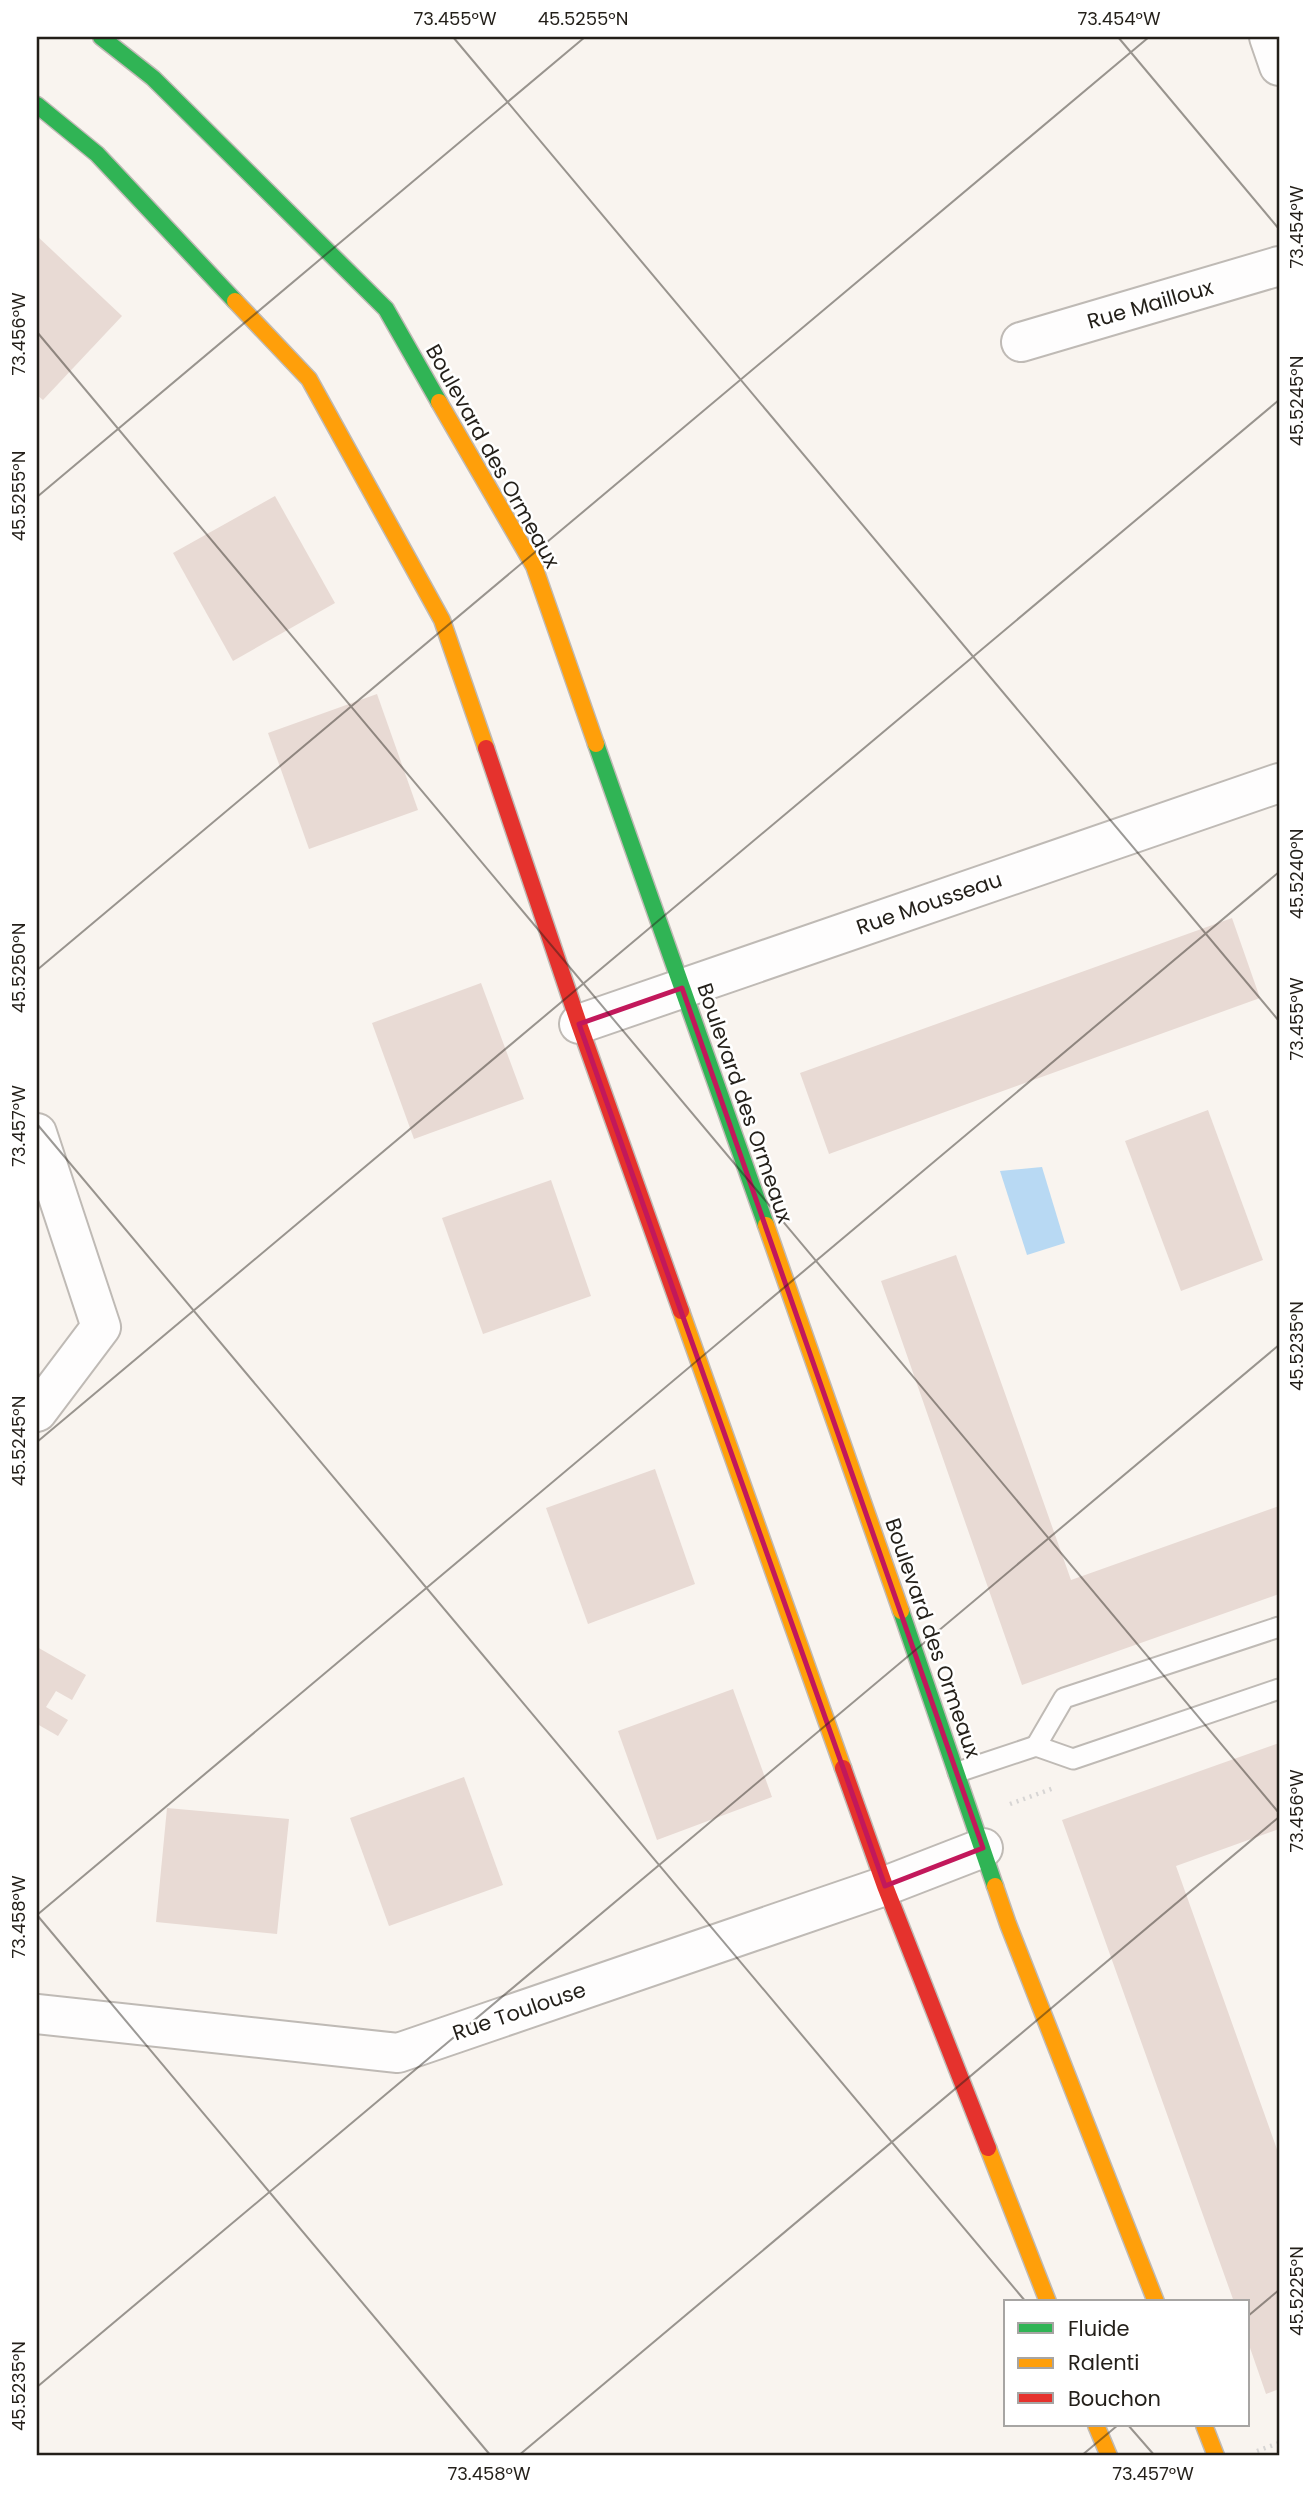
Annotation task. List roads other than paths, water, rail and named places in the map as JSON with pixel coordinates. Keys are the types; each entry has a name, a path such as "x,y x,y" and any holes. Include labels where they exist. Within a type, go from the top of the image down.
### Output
{"street":[{"name":"Boulevard des Ormeaux","path":"101,37 153,78 386,309 534,566 958,1772 1008,1924 1155,2300"},
{"path":"1269,37 1279,66"},
{"path":"37,105 97,154 309,379 442,620 579,1024 885,1886 1047,2300"},
{"name":"Rue Mailloux","path":"1021,342 1279,265"},
{"name":"Rue Mousseau","path":"579,1024 1279,783"},
{"path":"37,1133 102,1327 37,1412"},
{"name":"Rue Toulouse","path":"37,2014 398,2053 885,1886 983,1847"},
{"path":"1096,2426 1109,2456"},
{"path":"1204,2426 1216,2456"}],"lane":[{"path":"1036,1746 1064,1698 1279,1627"},
{"path":"958,1772 1036,1746 1073,1759 1279,1689"}],"water":[{"path":"1042,1167 1065,1243 1027,1255 1000,1171"}]}
